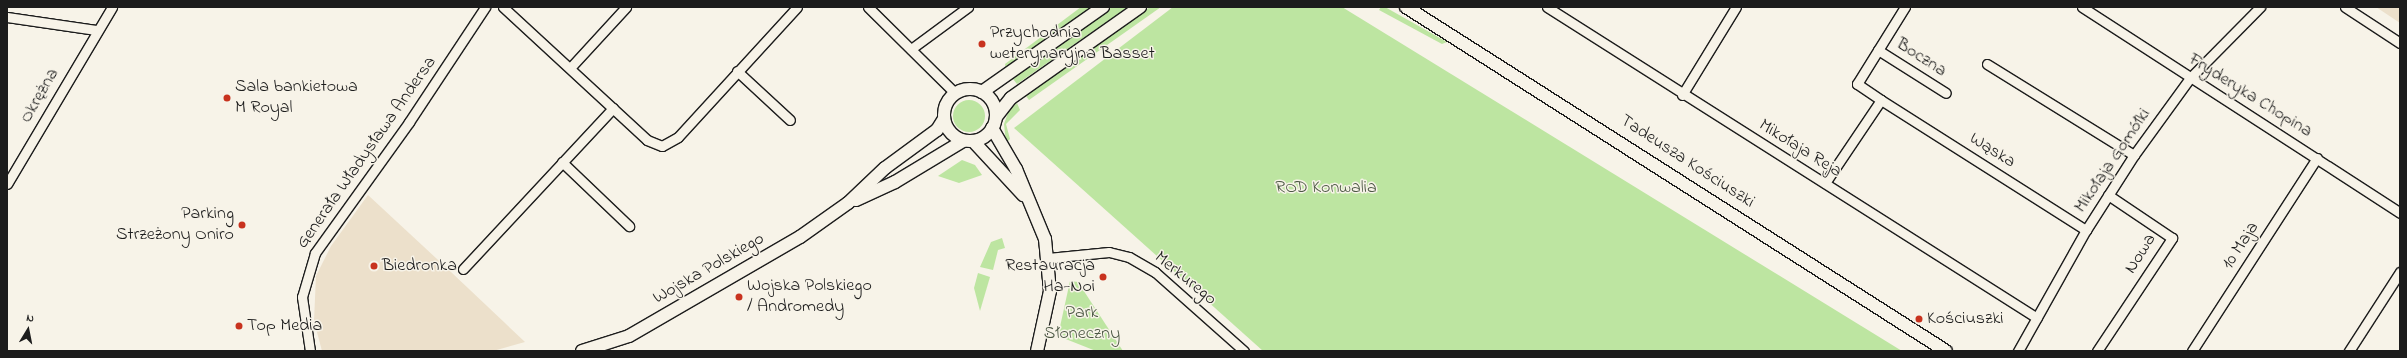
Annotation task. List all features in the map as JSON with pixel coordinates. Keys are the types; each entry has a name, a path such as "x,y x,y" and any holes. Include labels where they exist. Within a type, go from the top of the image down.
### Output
{"street":[{"name":"Okrężna","path":"8,178 96,30 112,7"},
{"name":"Generała Władysława Andersa","path":"310,351 302,297 315,253 409,122 485,7"},
{"path":"503,7 647,140 667,145 797,7"},
{"path":"570,68 626,7"},
{"path":"868,7 955,93"},
{"path":"911,49 968,7"},
{"path":"982,92 1103,7"},
{"path":"968,141 994,123 1011,98 1140,7"},
{"name":"Tadeusza Kościuszki","path":"1406,7 1946,351"},
{"name":"Mikołaja Reja","path":"1547,7 1682,95 1825,183 2037,318"},
{"path":"1682,95 1736,7"},
{"path":"1878,50 1906,7"},
{"name":"Fryderyka Chopina","path":"2082,7 2400,213"},
{"name":"Mikołaja Gomółki","path":"2018,351 2086,230 2134,155 2190,78 2260,7"},
{"path":"2345,7 2400,42"},
{"path":"7,16 96,30"},
{"name":"Boczna","path":"1878,50 1946,93"},
{"name":"Wąska","path":"1878,50 1856,84 2086,230"},
{"path":"1987,64 2134,155"},
{"path":"737,71 790,120"},
{"path":"1028,200 968,141 950,133 944,119 945,105 955,93 969,89 982,92 993,103 994,123 1028,200 1048,258 1048,307 1037,351"},
{"path":"1825,183 1881,100"},
{"path":"463,269 613,108"},
{"name":"Wojska Polskiego","path":"582,351 649,325 800,237 848,203 884,168 936,130 944,119"},
{"name":"Wojska Polskiego","path":"848,203 895,182 968,141"},
{"name":"10 Maja","path":"2192,351 2317,158"},
{"path":"562,162 629,226"},
{"name":"Nowa","path":"2098,351 2172,238 2108,195"},
{"name":"Merkurego","path":"1048,258 1109,252 1129,257 1155,272 1244,351"},
{"path":"2349,351 2400,272"}],"shaded area":[{"path":"2376,7 2400,7 2400,23"},
{"path":"368,195 525,342 493,351 322,351 314,321 316,276 331,246"}],"green space":[{"path":"1081,7 1092,7 1006,70 1005,64"},
{"path":"1112,7 1128,7 1017,84 1013,79"},
{"path":"1150,7 1161,7 1029,100 1026,96 1035,89"},
{"name":"ROD Konwalia","path":"1173,7 1342,7 1902,351 1263,351 1014,128"},
{"path":"1381,7 1385,7 1447,42 1442,44 1379,10"},
{"path":"969,100 975,101 982,107 985,116 984,122 978,129 969,132 963,131 956,125 953,116 954,110 960,103"},
{"path":"1017,103 1020,110 1006,124 1010,139 1006,143 1004,124 1009,110"},
{"path":"962,160 975,165 982,175 959,183 938,176"},
{"path":"1002,238 1005,248 998,250 993,270 980,267 991,242"},
{"path":"978,273 990,277 980,311 974,288"},
{"name":"Park Słoneczny","path":"1070,281 1078,282 1123,351 1096,351 1058,336"}],"place":[{"name":"Przychodnia weterynaryjna Basset","path":"982,44"},
{"name":"Sala bankietowa M Royal","path":"227,98"},
{"name":"Parking Strzeżony Oniro","path":"242,225"},
{"name":"Biedronka","path":"374,266"},
{"name":"Restauracja Ha-Noi","path":"1103,277"},
{"name":"Wojska Polskiego / Andromedy","path":"739,297"},
{"name":"Kościuszki","path":"1919,319"},
{"name":"Top Media","path":"239,326"}]}
